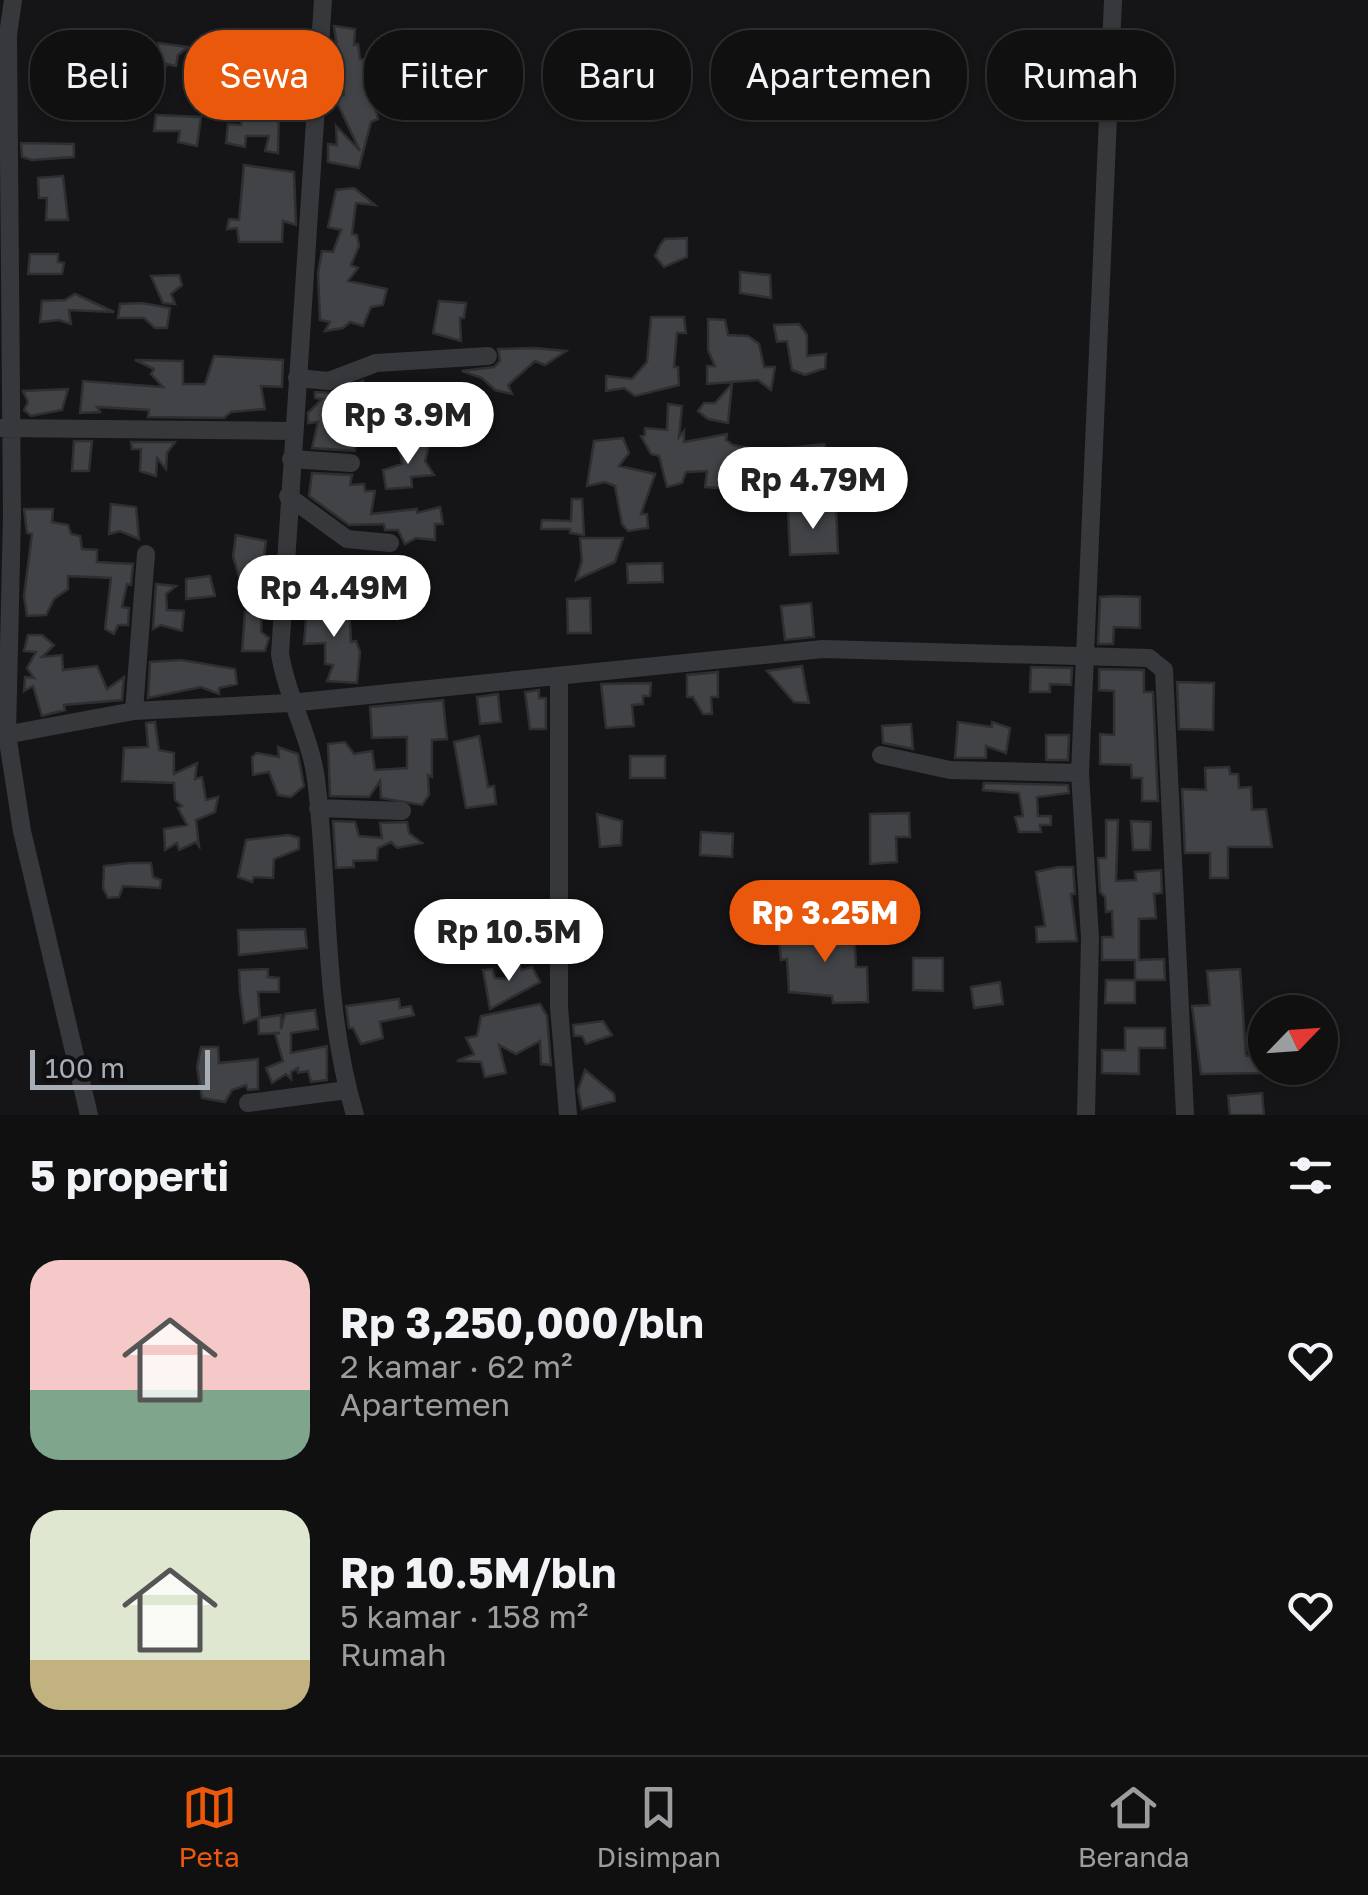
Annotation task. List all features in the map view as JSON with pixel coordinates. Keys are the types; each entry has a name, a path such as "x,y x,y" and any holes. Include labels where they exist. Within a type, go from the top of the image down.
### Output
{"street":[{"path":"12,0 4,34 4,735 22,831 89,1115"},
{"path":"323,0 279,632 290,703 312,754 330,999 355,1115"},
{"path":"1086,1115 1090,938 1080,772 1112,0"},
{"path":"297,378 329,381 376,362 488,356"},
{"path":"6,428 293,430"},
{"path":"291,459 350,463"},
{"path":"288,496 347,539 390,543"},
{"path":"134,711 146,554"},
{"path":"4,735 134,711 290,703 823,650 1150,658 1164,670 1185,1115"},
{"path":"559,676 560,1006 568,1115"},
{"path":"881,755 950,770 1080,772"},
{"path":"318,808 402,812"},
{"path":"248,1103 348,1090"}],"building":[{"path":"334,26 355,29 354,45 358,44 360,59 364,60 364,120 376,120 371,122 359,168 328,162 328,144 337,145 336,126 360,151 344,117 344,30 335,30"},
{"path":"164,44 184,46 176,66 166,64 164,77"},
{"path":"164,115 201,120 197,146 178,142 180,131 154,131 155,120 164,120"},
{"path":"242,120 279,120 278,153 265,151 269,136 246,136 245,147 226,143 228,124 241,125"},
{"path":"21,143 74,144 74,157 32,160 22,157"},
{"path":"244,165 294,172 296,225 283,221 282,242 239,242 237,228 227,229 229,219 239,220"},
{"path":"63,176 68,220 46,220 47,198 39,198 38,178"},
{"path":"354,188 375,205 356,203 352,234 357,235 359,246 351,265 358,268 348,281 387,289 383,305 371,307 363,326 350,322 343,328 325,331 330,322 320,320 318,273 322,251 333,252 341,230 328,227 336,190"},
{"path":"687,238 687,257 664,267 655,256 660,245 665,239"},
{"path":"30,254 58,254 58,262 64,263 62,274 28,274"},
{"path":"740,272 770,275 771,298 740,293"},
{"path":"179,275 182,285 171,294 175,304 163,303 151,276"},
{"path":"75,294 114,312 69,310 71,324 59,320 40,322 42,301 65,300"},
{"path":"439,301 466,303 464,318 460,318 461,341 433,333"},
{"path":"120,304 170,308 167,328 155,328 144,318 118,318"},
{"path":"651,317 684,317 686,333 677,333 674,367 678,367 679,385 635,396 624,388 606,391 606,376 632,379 647,362"},
{"path":"708,319 725,320 728,335 748,336 759,344 764,367 775,367 771,390 758,380 707,384 707,366 715,366 708,350"},
{"path":"799,324 807,335 807,356 826,354 825,368 805,375 792,370 787,341 777,342 774,325"},
{"path":"498,349 566,351 545,365 535,361 508,385 512,394 495,390 482,378 462,371 494,367 500,361"},
{"path":"214,356 283,360 282,387 261,386 265,409 231,412 224,418 148,417 149,410 97,407 100,412 80,413 83,381 163,387 151,374 154,369 135,360 183,361 183,384 205,384"},
{"path":"363,381 361,395 349,400 351,412 340,412 340,433 354,431 355,451 312,448 318,422 308,423 308,413 322,399 315,398 315,392 333,393"},
{"path":"732,384 728,423 708,419 698,411 704,403 715,403"},
{"path":"68,389 62,410 31,416 24,410 28,402 23,391"},
{"path":"668,404 682,406 679,437 684,431 684,442 727,434 726,440 733,445 754,449 744,490 705,487 707,471 686,472 682,483 667,487 659,456 651,454 641,436 645,435 645,428 667,430"},
{"path":"623,438 629,453 619,466 655,474 641,514 647,514 648,528 628,531 622,524 615,486 605,482 587,486 594,441"},
{"path":"74,441 92,441 89,471 72,471"},
{"path":"131,442 175,442 167,453 166,469 157,458 156,476 140,471 141,449 132,449"},
{"path":"824,444 832,464 790,481 788,448"},
{"path":"399,445 429,445 425,461 434,475 411,477 412,487 386,489 383,470 402,464"},
{"path":"312,473 352,475 350,485 364,484 365,491 375,491 371,514 417,509 417,513 440,507 443,524 435,524 435,540 416,538 405,544 398,530 385,530 384,524 349,525 309,496"},
{"path":"572,499 582,499 584,535 570,533 570,529 541,529 542,520 571,521"},
{"path":"111,504 136,507 139,539 120,531 109,534"},
{"path":"836,508 838,553 790,555 788,510"},
{"path":"24,509 53,509 52,522 68,525 71,534 80,536 82,549 97,550 97,562 133,564 131,585 127,584 122,607 129,608 128,625 118,625 114,634 105,629 111,578 68,576 68,589 54,599 46,615 27,616 24,596 32,534 27,533"},
{"path":"236,535 266,541 263,563 269,576 239,577 233,556"},
{"path":"580,538 623,538 615,562 576,580 582,561"},
{"path":"384,559 409,559 416,565 416,575 385,577"},
{"path":"662,563 663,582 628,583 627,564"},
{"path":"210,576 215,596 186,599 186,579"},
{"path":"156,584 176,586 166,594 167,610 184,611 182,631 161,625 153,629"},
{"path":"1100,597 1140,597 1140,628 1114,627 1113,644 1098,644"},
{"path":"590,598 591,633 568,633 567,599"},
{"path":"811,603 814,637 785,640 781,606"},
{"path":"349,604 351,642 356,641 360,652 357,683 327,681 333,665 325,664 325,643 304,644 307,605"},
{"path":"245,612 262,612 261,632 269,638 265,651 242,651"},
{"path":"28,635 42,635 54,645 42,657 62,655 63,670 97,666 107,689 124,677 122,700 64,705 65,710 42,716 33,686 24,691 25,677 34,678 27,668 36,652 24,651"},
{"path":"181,660 235,669 237,684 219,688 219,694 201,687 148,698 150,662"},
{"path":"802,666 809,703 794,702 767,671"},
{"path":"1031,667 1072,668 1071,685 1050,684 1050,692 1030,692"},
{"path":"1099,669 1144,670 1144,692 1153,692 1158,801 1142,801 1142,778 1132,778 1131,765 1100,764 1100,734 1114,735 1114,691 1099,690"},
{"path":"718,672 718,697 711,697 712,714 703,714 693,697 687,697 687,675"},
{"path":"1177,682 1214,683 1213,730 1179,729"},
{"path":"651,683 650,696 643,696 643,704 632,705 634,726 606,728 601,684"},
{"path":"539,690 539,698 546,698 546,729 530,729 525,692"},
{"path":"498,694 501,722 480,724 477,697"},
{"path":"443,700 447,739 432,740 432,777 428,775 429,795 422,805 381,798 380,781 369,797 330,796 328,744 345,742 354,754 372,751 375,770 407,768 407,737 372,738 370,707"},
{"path":"155,722 159,750 174,753 174,774 197,763 195,779 202,777 206,800 218,797 215,812 196,820 199,846 196,842 179,850 177,843 165,850 164,829 187,825 178,808 182,806 175,800 174,783 122,781 124,748 148,747 146,723"},
{"path":"958,722 992,727 992,722 1010,728 1006,753 986,746 986,758 955,758"},
{"path":"911,724 913,749 883,743 882,726"},
{"path":"1046,735 1069,735 1068,760 1046,760"},
{"path":"479,736 488,787 494,786 496,804 466,808 454,742"},
{"path":"278,747 298,754 304,786 291,797 278,795 269,772 253,775 252,757 257,753 279,757"},
{"path":"630,756 665,756 665,778 630,778"},
{"path":"1229,767 1230,774 1238,774 1239,788 1251,787 1252,810 1266,809 1272,847 1228,847 1228,878 1210,878 1210,853 1185,853 1182,789 1206,790 1205,768"},
{"path":"984,783 1068,785 1069,793 1037,797 1038,816 1051,816 1051,825 1040,825 1041,832 1019,832 1015,817 1023,816 1019,793 983,790"},
{"path":"909,813 910,837 896,837 897,862 870,864 870,814"},
{"path":"597,814 622,821 621,845 600,847"},
{"path":"1106,820 1118,820 1116,881 1136,880 1135,872 1161,870 1162,893 1154,894 1156,918 1139,919 1139,960 1164,959 1165,980 1135,980 1135,960 1102,960 1102,937 1113,937 1112,911 1106,912 1105,897 1100,892 1098,858 1106,858"},
{"path":"333,821 355,822 359,836 382,838 380,823 407,822 409,833 422,843 397,848 391,842 378,848 377,860 353,861 354,867 336,868"},
{"path":"1131,821 1151,822 1150,850 1133,850"},
{"path":"701,832 733,834 732,857 700,855"},
{"path":"288,835 299,838 299,849 274,859 273,878 254,877 252,882 238,877 246,840"},
{"path":"151,863 153,877 161,880 160,888 123,886 119,897 108,898 103,888 104,866"},
{"path":"1073,867 1075,894 1071,894 1077,941 1037,942 1036,927 1045,926 1036,872"},
{"path":"854,928 856,967 867,967 868,1002 833,1003 832,996 789,992 787,959 781,960 778,934"},
{"path":"305,929 307,948 239,955 238,930"},
{"path":"913,958 943,958 943,991 913,990"},
{"path":"517,961 522,970 532,967 540,982 490,1009 483,970 492,969 495,978 509,979"},
{"path":"268,969 268,977 279,978 279,992 258,992 260,1018 281,1015 281,1029 285,1014 315,1010 318,1029 291,1033 291,1053 327,1046 327,1080 311,1082 308,1071 298,1073 298,1068 291,1072 291,1079 286,1074 272,1083 266,1068 283,1061 275,1033 259,1034 258,1018 244,1023 239,970"},
{"path":"1240,969 1248,1073 1201,1074 1192,1006 1210,1005 1207,971"},
{"path":"1106,980 1135,980 1135,1003 1105,1003"},
{"path":"1000,982 1003,1004 974,1008 971,987"},
{"path":"399,999 400,1008 411,1006 414,1015 380,1022 383,1038 361,1044 353,1028 349,1028 346,1006"},
{"path":"540,1004 547,1016 551,1065 541,1064 540,1041 516,1054 499,1045 506,1073 485,1077 481,1062 457,1061 474,1054 466,1038 477,1036 481,1016"},
{"path":"603,1021 612,1035 586,1044 582,1036 574,1036 573,1025"},
{"path":"1125,1028 1165,1028 1165,1048 1139,1048 1139,1074 1102,1073 1102,1050 1125,1050"},
{"path":"201,1047 218,1047 219,1063 258,1059 258,1089 248,1090 246,1085 232,1090 225,1102 202,1098 197,1067"},
{"path":"585,1070 614,1094 615,1101 582,1109 578,1090"},
{"path":"1262,1093 1264,1115 1230,1115 1228,1096"}]}
